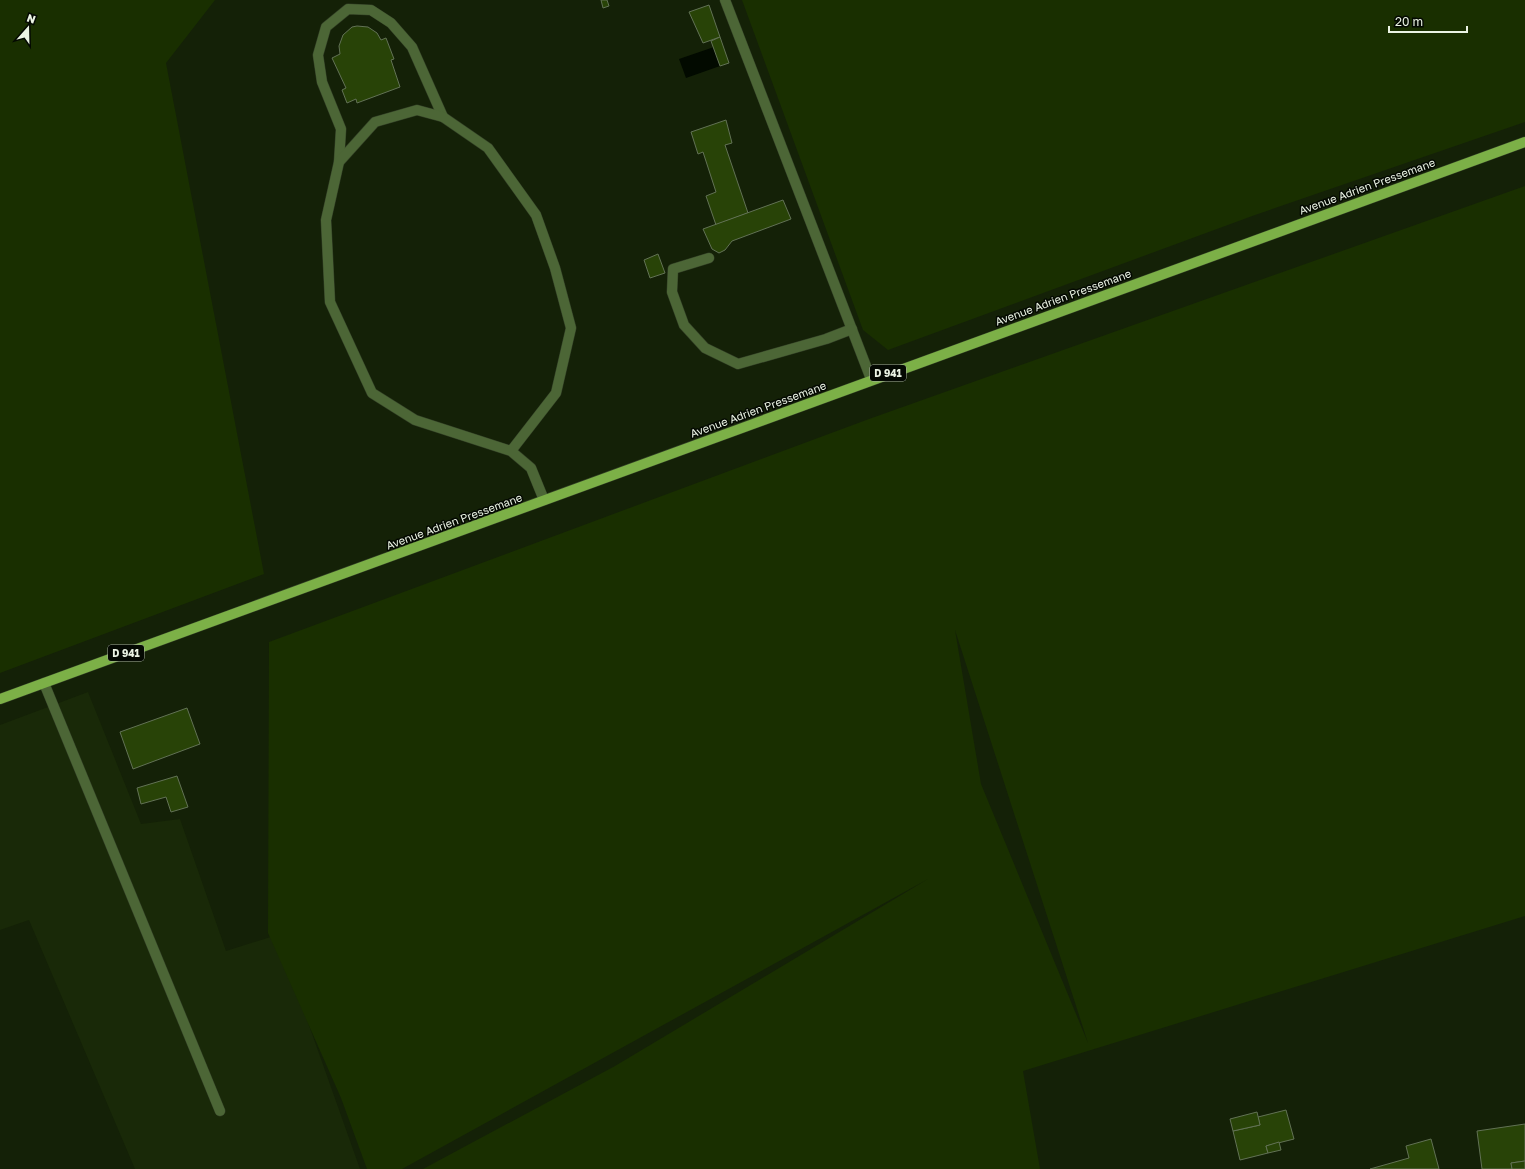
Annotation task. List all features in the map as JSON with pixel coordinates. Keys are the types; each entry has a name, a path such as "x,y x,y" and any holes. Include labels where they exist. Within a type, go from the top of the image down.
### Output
{"main road":[{"name":"Avenue Adrien Pressemane","path":"0,698 1525,142"}],"lane":[{"path":"724,0 872,380"},
{"path":"443,117 412,47 391,23 371,10 348,10 326,27 318,54 322,82 342,129 339,162 326,220 330,302 372,393 414,420 511,451 531,468 544,500"},
{"path":"339,162 375,122 417,110 443,117 488,148 536,215 555,268 571,328 556,393 511,451"},
{"path":"708,258 673,269 672,292 684,325 705,348 738,364 826,339 852,329"},
{"path":"44,683 220,1111"}],"shaded area":[{"path":"0,0 215,0 166,63 264,574 0,673"},
{"path":"742,0 1525,0 1525,122 1255,215 888,350 863,330"},
{"path":"714,47 720,66 686,78 679,59"},
{"path":"1525,186 1525,916 1023,1071 1040,1169 423,1169 615,1066 928,879 402,1169 367,1169 341,1098 268,933 269,642 869,419","holes":["955,630 1088,1043 981,784"]},
{"path":"88,692 141,824 180,819 226,951 277,935 360,1169 135,1169 29,920 0,930 0,725"}],"building":[{"path":"601,0 607,0 609,6 603,8"},
{"path":"709,5 720,37 703,43 689,12"},
{"path":"352,27 368,27 377,33 381,40 386,38 394,59 391,60 400,87 357,103 356,99 347,103 342,90 346,88 332,58 340,54 339,46 343,35"},
{"path":"720,37 729,63 720,66 711,41"},
{"path":"726,120 732,143 725,145 748,213 716,225 706,196 716,192 703,152 698,154 691,132"},
{"path":"783,200 791,219 732,241 725,250 719,253 712,249 703,229"},
{"path":"658,254 665,273 650,278 644,260"},
{"path":"187,708 200,744 133,769 120,732"},
{"path":"177,776 188,807 171,812 166,797 141,804 137,788"},
{"path":"1286,1110 1294,1139 1266,1146 1268,1153 1240,1160 1233,1131 1260,1125 1258,1117"},
{"path":"1257,1112 1260,1125 1233,1131 1230,1119"},
{"path":"1525,1124 1525,1161 1511,1163 1512,1169 1482,1169 1477,1131"},
{"path":"1431,1139 1439,1169 1370,1169 1409,1158 1406,1146"},
{"path":"1279,1142 1281,1150 1268,1153 1266,1146"},
{"path":"1525,1161 1525,1169 1512,1169 1511,1163"}]}
